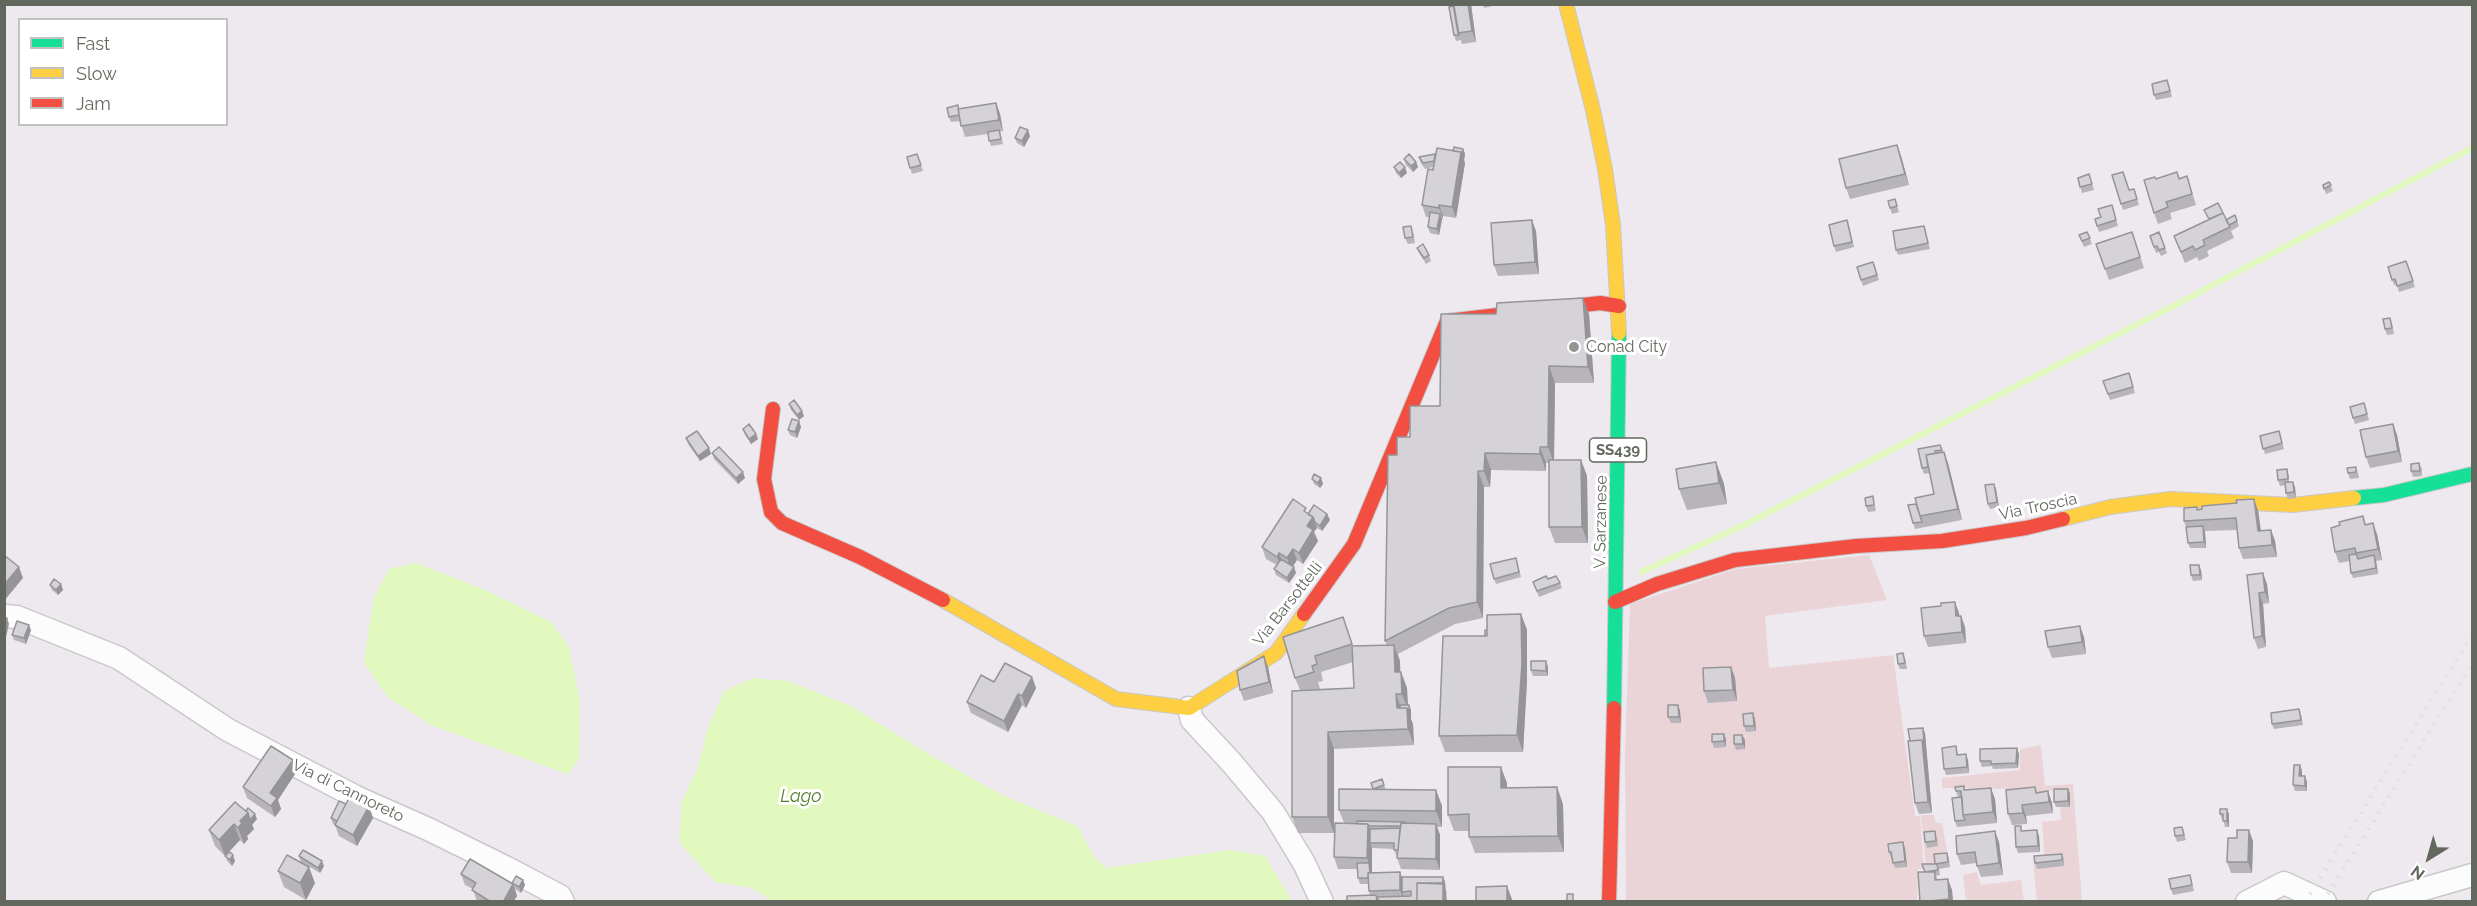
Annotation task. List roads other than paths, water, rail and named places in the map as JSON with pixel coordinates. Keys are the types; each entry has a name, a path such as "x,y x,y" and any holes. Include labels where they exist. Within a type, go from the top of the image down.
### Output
{"street":[{"name":"V. Sarzanese","path":"1566,4 1593,110 1605,169 1613,225 1619,306 1609,902"},
{"name":"Via Barsottelli","path":"1189,708 1276,653 1354,544 1447,321 1600,303 1619,306"},
{"path":"773,409 764,479 771,512 783,523 860,557 972,615 1116,699 1189,708 1192,720 1232,762 1273,813 1304,863 1322,902"},
{"name":"Via Troscia","path":"1615,602 1657,584 1735,560 1857,546 1942,541 2026,528 2110,507 2170,499 2293,505 2384,495 2472,474"},
{"name":"Via di Cannoreto","path":"4,616 17,617 119,658 228,730 358,798 507,868 560,896 563,902"},
{"path":"2379,902 2472,875"},
{"path":"2247,902 2284,883 2325,902"}],"water":[{"path":"416,563 485,590 551,622 569,647 580,701 579,759 568,774 431,725 388,697 364,663 373,599 389,569"},
{"name":"Lago","path":"753,678 788,681 851,706 925,752 1004,796 1077,826 1095,858 1106,868 1230,850 1265,856 1292,901 774,902 752,888 715,882 679,842 682,801 698,767 708,728 724,691"}],"waterway":[{"path":"1641,572 1746,524 2179,303 2472,148"}],"railway":[{"path":"2305,902 2472,635"},
{"path":"2323,902 2472,664"}],"place":[{"name":"Conad City","path":"1574,347"}]}
